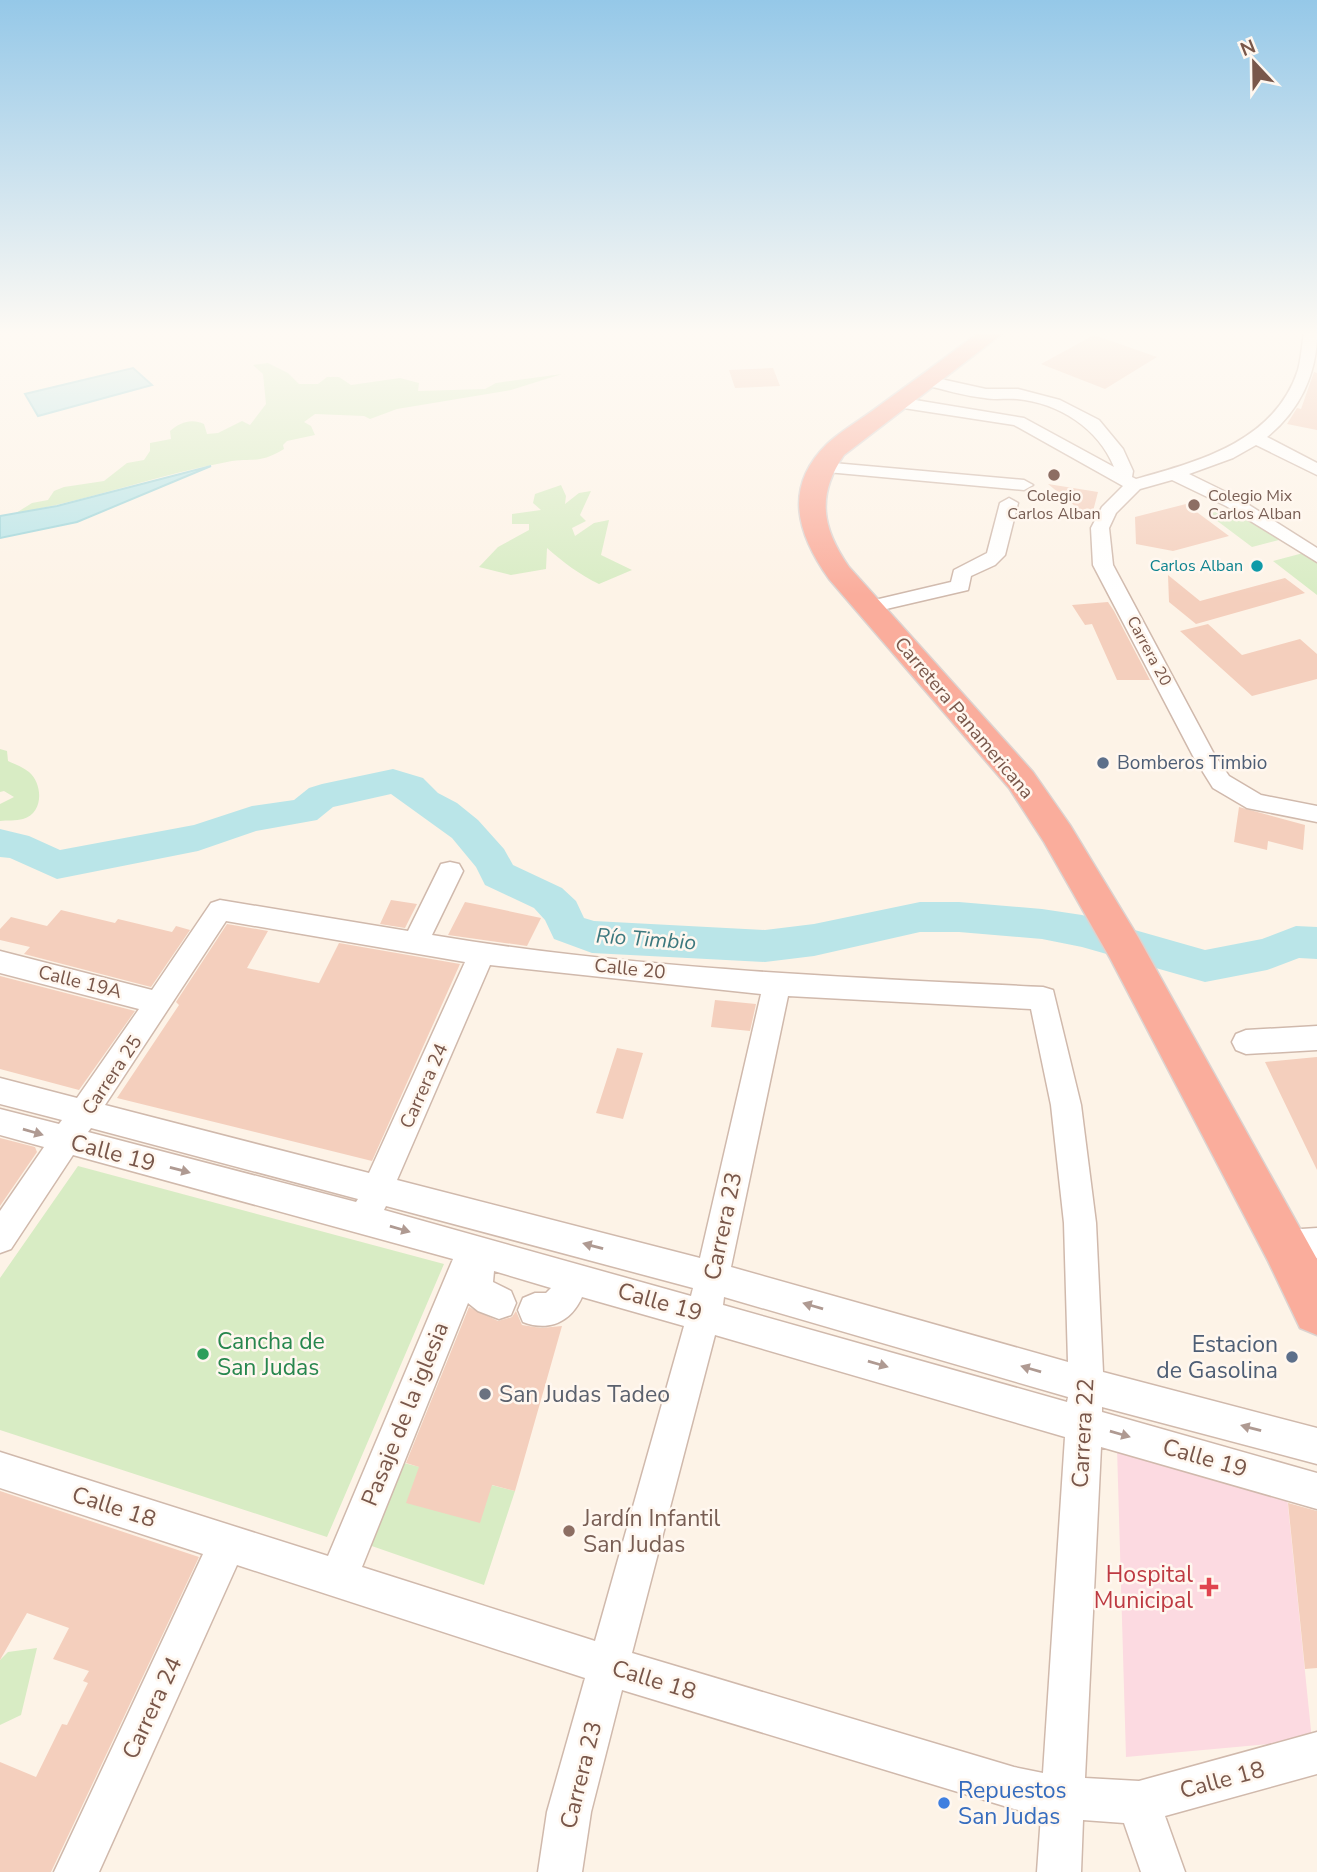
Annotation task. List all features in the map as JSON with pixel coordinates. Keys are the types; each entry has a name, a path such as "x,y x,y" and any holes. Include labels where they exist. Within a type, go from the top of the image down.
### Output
{"highway":[{"name":"Carretera Panamericana","path":"873,420 835,450 822,467 814,487 810,508 813,528 823,551 839,573 1021,780 1057,834 1124,948 1157,1012 1301,1244 1317,1311"}],"street":[{"path":"1014,420 1128,482 1174,474 1222,457 1256,438 1277,420"},
{"path":"1088,420 1115,449 1128,482"},
{"path":"1256,438 1317,470"},
{"path":"822,467 1024,485"},
{"path":"1174,474 1232,502 1317,556"},
{"name":"Carrera 20","path":"1128,482 1100,528 1103,565 1204,756 1221,782 1255,802 1317,814"},
{"path":"869,607 961,586 961,574 965,570 990,561 996,555 1009,503"},
{"path":"416,942 450,870"},
{"name":"Calle 20","path":"220,910 482,954 776,985 1042,998"},
{"name":"Carrera 25","path":"0,1237 86,1114 220,910"},
{"name":"Carrera 24","path":"372,1204 482,954"},
{"name":"Calle 19A","path":"0,962 160,1003"},
{"name":"Carrera 23","path":"560,1872 569,1812 704,1314 776,985"},
{"name":"Carrera 22","path":"1042,998 1066,1105 1080,1223 1086,1385 1059,1872"},
{"path":"1246,1042 1317,1038"},
{"name":"Calle 19","path":"0,1091 86,1114 372,1204 479,1251 1317,1491"},
{"name":"Calle 19","path":"0,1122 66,1141 711,1277 1086,1385 1317,1446"},
{"path":"479,1251 476,1285 482,1296 499,1303"},
{"name":"Pasaje de la iglesia","path":"337,1580 479,1251"},
{"path":"536,1310 549,1311 564,1302 572,1277"},
{"name":"Calle 18","path":"0,1470 610,1667 1014,1788 1063,1798 1139,1802 1317,1753"},
{"name":"Carrera 24","path":"76,1872 227,1544"},
{"path":"1139,1802 1163,1872"}],"shaded area":[{"name":"Hospital Municipal","path":"1117,1448 1287,1496 1312,1740 1126,1757"}],"green space":[{"path":"254,420 306,420 304,422 311,426 315,435 287,441 283,445 284,449 268,457 201,467 69,502 16,513 32,503 48,500 54,491 104,481 127,463 144,460 150,451 150,443 171,439 170,431 182,423 195,421 204,424 207,434 218,433 242,421 250,425"},
{"path":"561,485 566,496 565,504 579,493 591,491 580,515 586,521 572,528 575,536 594,523 609,520 601,555 632,570 599,584 572,568 547,548 546,569 511,575 479,567 498,547 529,530 529,524 512,524 512,514 541,510 533,503 535,494"},
{"path":"1239,506 1283,539 1252,547 1208,514"},
{"path":"1307,552 1317,560 1317,595 1273,561"},
{"path":"0,749 7,751 8,761 29,772 37,784 38,805 30,816 23,819 0,821 0,804 14,797 4,791 0,792"},
{"name":"Cancha de San Judas","path":"78,1166 444,1264 327,1537 0,1430 0,1278"},
{"path":"400,1462 515,1491 484,1585 366,1544"},
{"path":"37,1648 21,1715 0,1725 0,1660 8,1652"}],"water":[{"path":"211,466 77,522 0,538 0,516 57,506"}],"building":[{"path":"1289,420 1317,420 1317,430 1287,424"},
{"path":"1048,484 1098,492 1091,519"},
{"path":"1186,504 1229,536 1173,551 1136,544 1135,517"},
{"path":"1168,575 1200,601 1285,578 1305,593 1196,624 1169,602"},
{"path":"1108,602 1150,680 1117,680 1092,624 1085,625 1072,605"},
{"name":"Carlos Alban","path":"1208,624 1242,655 1300,639 1317,654 1317,679 1252,696 1180,631"},
{"path":"1239,807 1305,825 1303,850 1268,841 1267,850 1234,842"},
{"path":"391,900 417,904 405,928 380,924"},
{"path":"465,902 541,918 527,946 448,935"},
{"path":"61,910 115,923 118,919 172,932 176,926 190,930 151,987 24,954 30,947 0,940 0,929 11,917 47,926"},
{"path":"227,924 268,931 247,968 319,983 339,943 460,964 372,1161 117,1098 179,1005 176,1002"},
{"path":"0,976 135,1011 79,1090 0,1069"},
{"path":"715,1000 756,1004 750,1031 711,1027"},
{"path":"617,1048 643,1053 623,1119 596,1113"},
{"path":"1317,1057 1317,1170 1265,1062"},
{"path":"0,1138 35,1147 37,1152 0,1206"},
{"name":"San Judas Tadeo","path":"469,1307 498,1321 512,1317 516,1311 522,1325 541,1328 562,1326 515,1491 492,1485 480,1523 406,1503 419,1467 406,1463"},
{"path":"0,1491 199,1557 51,1872 0,1872 0,1762 36,1777 62,1724 67,1725 88,1683 83,1681 89,1671 53,1659 69,1628 27,1613 0,1660"},
{"path":"1288,1503 1317,1511 1317,1668 1305,1669"}],"waterway":[{"name":"Río Timbio","path":"0,843 23,848 57,865 198,838 252,819 304,811 322,797 393,781 410,787 425,802 444,812 465,829 491,859 499,875 548,898 562,912 568,928 592,937 765,946 814,940 920,917 959,917 1042,924 1082,931 1205,966 1267,954 1296,942 1317,943"}],"place":[{"name":"Colegio Carlos Alban","path":"1054,475"},
{"name":"Colegio Mix Carlos Alban","path":"1194,505"},
{"name":"Carlos Alban","path":"1257,566"},
{"name":"Bomberos Timbio","path":"1103,763"},
{"name":"Cancha de San Judas","path":"203,1354"},
{"name":"Estacion de Gasolina","path":"1292,1357"},
{"name":"San Judas Tadeo","path":"485,1394"},
{"name":"Jardín Infantil San Judas","path":"569,1531"},
{"name":"Hospital Municipal","path":"1209,1587"},
{"name":"Repuestos San Judas","path":"944,1803"}]}
